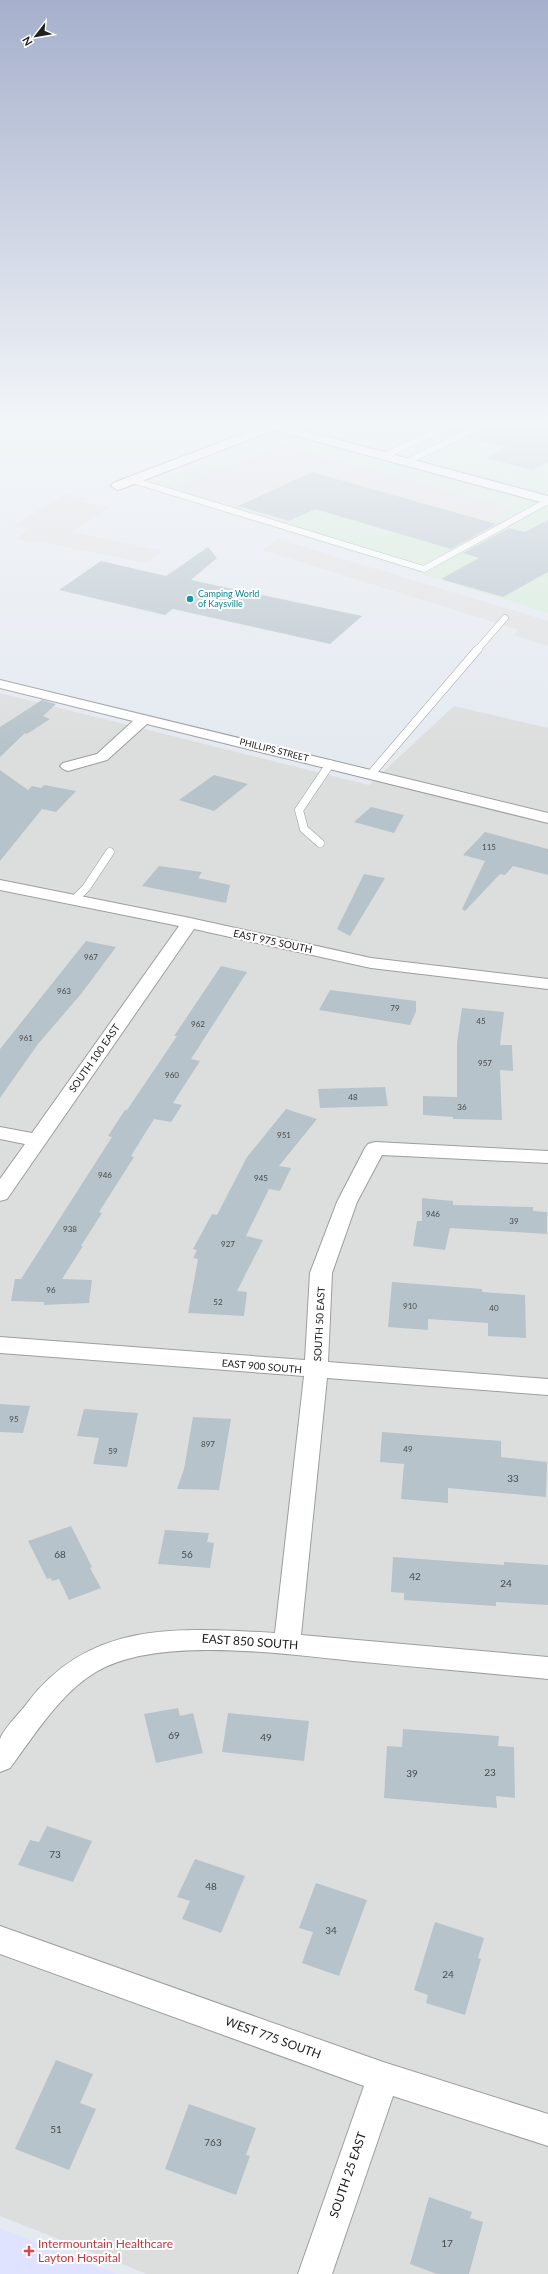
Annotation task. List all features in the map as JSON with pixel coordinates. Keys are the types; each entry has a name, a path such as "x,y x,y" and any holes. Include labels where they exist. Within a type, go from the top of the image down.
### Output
{"street":[{"name":"PHILLIPS STREET","path":"0,684 548,818"},
{"path":"68,766 102,756 144,719"},
{"name":"EAST 975 SOUTH","path":"0,885 190,923 370,963 548,984"},
{"name":"SOUTH 100 EAST","path":"0,1194 36,1140 190,923"},
{"path":"0,1133 36,1140"},
{"name":"SOUTH 50 EAST","path":"287,1644 316,1370 321,1272 347,1202 375,1148 548,1157"},
{"name":"EAST 900 SOUTH","path":"0,1344 316,1370 548,1387"},
{"name":"EAST 850 SOUTH","path":"0,1760 50,1694 86,1664 129,1646 190,1639 287,1644 548,1668"},
{"name":"WEST 775 SOUTH","path":"0,1940 383,2077 548,2130"},
{"name":"SOUTH 25 EAST","path":"315,2274 383,2077"}],"lane":[{"path":"300,531 424,569 489,531"},
{"path":"371,774 505,618"},
{"path":"320,843 304,829 299,810 330,764"},
{"path":"75,899 86,888 110,852"}],"shaded area":[{"path":"27,531 74,531 73,532 162,551 146,563 37,541 32,543 16,539"},
{"path":"284,531 548,531 548,613"},
{"path":"278,539 548,621 548,646 513,635 519,630 262,550"},
{"path":"0,693 369,785 454,706 548,728 548,2274 147,2274 0,2216"},
{"name":"Intermountain Healthcare Layton Hospital","path":"0,2228 117,2274 0,2274"}],"building":[{"path":"390,531 483,531 451,549"},
{"path":"503,531 548,531 548,572 503,597 441,579 479,558 463,553"},
{"name":"Camping World of Kaysville","path":"208,547 217,558 191,580 362,616 330,644 173,609 165,615 59,590 101,561 166,576"},
{"path":"42,700 56,704 43,716 50,719 27,734 25,733 0,757 0,727"},
{"path":"0,770 28,790 32,786 41,788 44,785 76,791 56,812 42,809 0,861"},
{"path":"214,775 248,784 214,811 179,800"},
{"path":"371,807 404,815 394,833 354,822"},
{"path":"485,832 548,849 548,875 513,866 505,875 500,874 465,911 462,909 485,861 463,855"},
{"path":"159,866 202,872 198,878 230,885 226,903 142,886"},
{"path":"364,874 385,878 350,936 337,929"},
{"path":"86,941 116,947 81,994 38,1044 0,1098 0,1049"},
{"path":"221,966 247,972 191,1059 200,1061 173,1103 182,1105 171,1122 154,1119 131,1156 134,1157 99,1212 102,1213 62,1279 92,1280 89,1303 44,1305 44,1302 11,1301 15,1279 21,1279 112,1137 108,1136 177,1036 174,1036"},
{"path":"330,990 416,1001 416,1011 410,1025 319,1010"},
{"path":"462,1008 504,1012 500,1045 512,1045 513,1071 500,1070 502,1120 453,1119 453,1117 423,1115 423,1096 457,1097 457,1043"},
{"path":"385,1087 388,1106 320,1108 318,1089"},
{"path":"286,1109 317,1119 279,1166 291,1168 280,1191 269,1189 246,1236 263,1240 237,1291 247,1292 244,1316 188,1313 198,1259 193,1258 197,1250 193,1249 212,1214 217,1215 247,1157"},
{"path":"422,1198 453,1201 453,1205 533,1207 533,1211 547,1212 547,1234 450,1228 445,1250 413,1246 417,1221 422,1221"},
{"path":"392,1282 482,1289 482,1292 525,1295 526,1338 488,1336 488,1323 428,1319 428,1330 388,1327"},
{"path":"0,1404 30,1406 23,1433 0,1432"},
{"path":"84,1409 138,1413 127,1467 93,1464 99,1438 77,1436"},
{"path":"193,1417 231,1419 219,1490 177,1489 184,1469"},
{"path":"382,1432 501,1441 501,1457 547,1462 546,1497 448,1488 448,1503 401,1499 404,1464 380,1462"},
{"path":"71,1526 101,1588 69,1600 59,1579 52,1581 51,1578 47,1579 28,1541"},
{"path":"165,1530 209,1533 207,1542 214,1543 210,1568 158,1564"},
{"path":"393,1557 504,1565 504,1562 548,1565 548,1605 496,1602 496,1606 404,1600 404,1593 391,1592"},
{"path":"178,1708 180,1716 193,1713 203,1753 156,1763 144,1714"},
{"path":"228,1713 309,1721 304,1761 222,1752"},
{"path":"403,1729 499,1736 498,1746 514,1747 515,1798 496,1796 497,1808 384,1798 387,1746 402,1747"},
{"path":"47,1826 92,1841 73,1882 18,1865 30,1840 39,1842"},
{"path":"195,1859 245,1876 221,1933 182,1919 190,1901 177,1897"},
{"path":"316,1883 367,1900 339,1976 302,1963 313,1932 299,1928"},
{"path":"435,1922 484,1938 478,1958 481,1959 465,2015 426,2003 428,1995 414,1990"},
{"path":"56,2060 93,2074 80,2103 96,2109 69,2170 15,2149"},
{"path":"189,2104 256,2128 246,2155 250,2156 236,2195 165,2169"},
{"path":"429,2197 472,2212 470,2218 483,2222 469,2274 437,2274 410,2264"}],"place":[{"name":"Camping World of Kaysville","path":"190,599"},
{"name":"Intermountain Healthcare Layton Hospital","path":"29,2251"}]}
